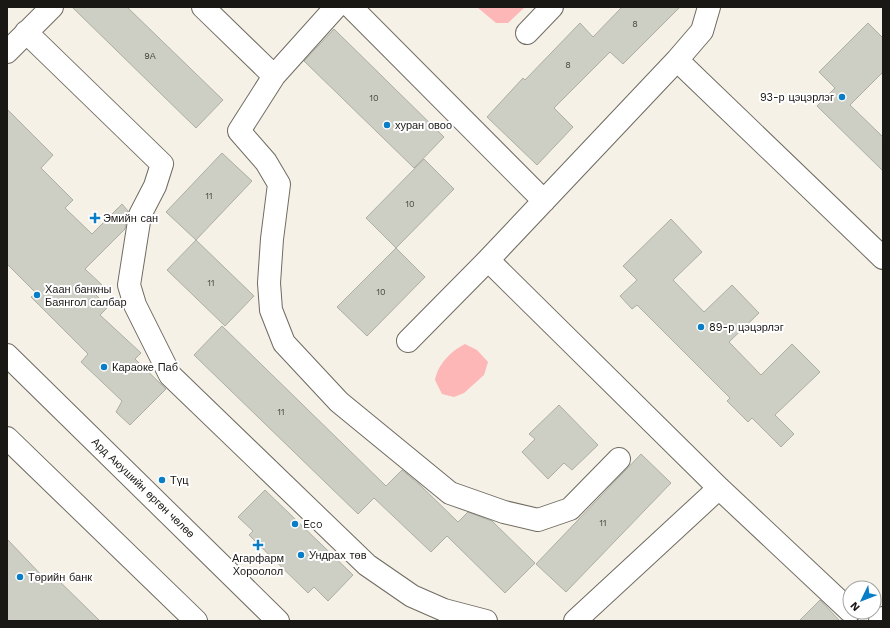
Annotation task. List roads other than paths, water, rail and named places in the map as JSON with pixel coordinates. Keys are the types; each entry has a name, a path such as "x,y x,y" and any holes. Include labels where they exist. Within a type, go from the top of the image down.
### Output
{"street":[{"path":"7,52 52,7"},
{"path":"203,7 274,76"},
{"path":"336,7 274,76 239,131 266,162 278,184 269,283 272,310 284,343 339,402 450,493 504,512 538,520 570,509 619,459"},
{"path":"351,7 544,201"},
{"path":"527,34 552,7"},
{"path":"408,341 488,260 677,60 702,31 709,7"},
{"path":"26,32 162,164 155,186 140,215 129,285 135,305 170,375 368,565 412,596 444,610 486,621"},
{"path":"677,60 883,258"},
{"path":"488,260 719,488 842,603"},
{"name":"Ард Аюушийн өргөн чөлөө","path":"7,355 278,621"},
{"path":"7,438 196,621"},
{"path":"575,621 719,488"},
{"path":"880,621 883,618"}],"place":[{"name":"93-р цэцэрлэг","path":"842,97"},
{"name":"хуран овоо","path":"387,125"},
{"name":"Эмийн сан","path":"95,218"},
{"name":"Хаан банкны Баянгол салбар","path":"37,295"},
{"name":"89-р цэцэрлэг","path":"701,327"},
{"name":"Караоке Паб","path":"104,367"},
{"name":"Түц","path":"162,480"},
{"name":"Eco","path":"295,524"},
{"name":"Агарфарм Хороолол","path":"258,545"},
{"name":"Ундрах төв","path":"301,555"},
{"name":"Төрийн банк","path":"20,577"}]}
